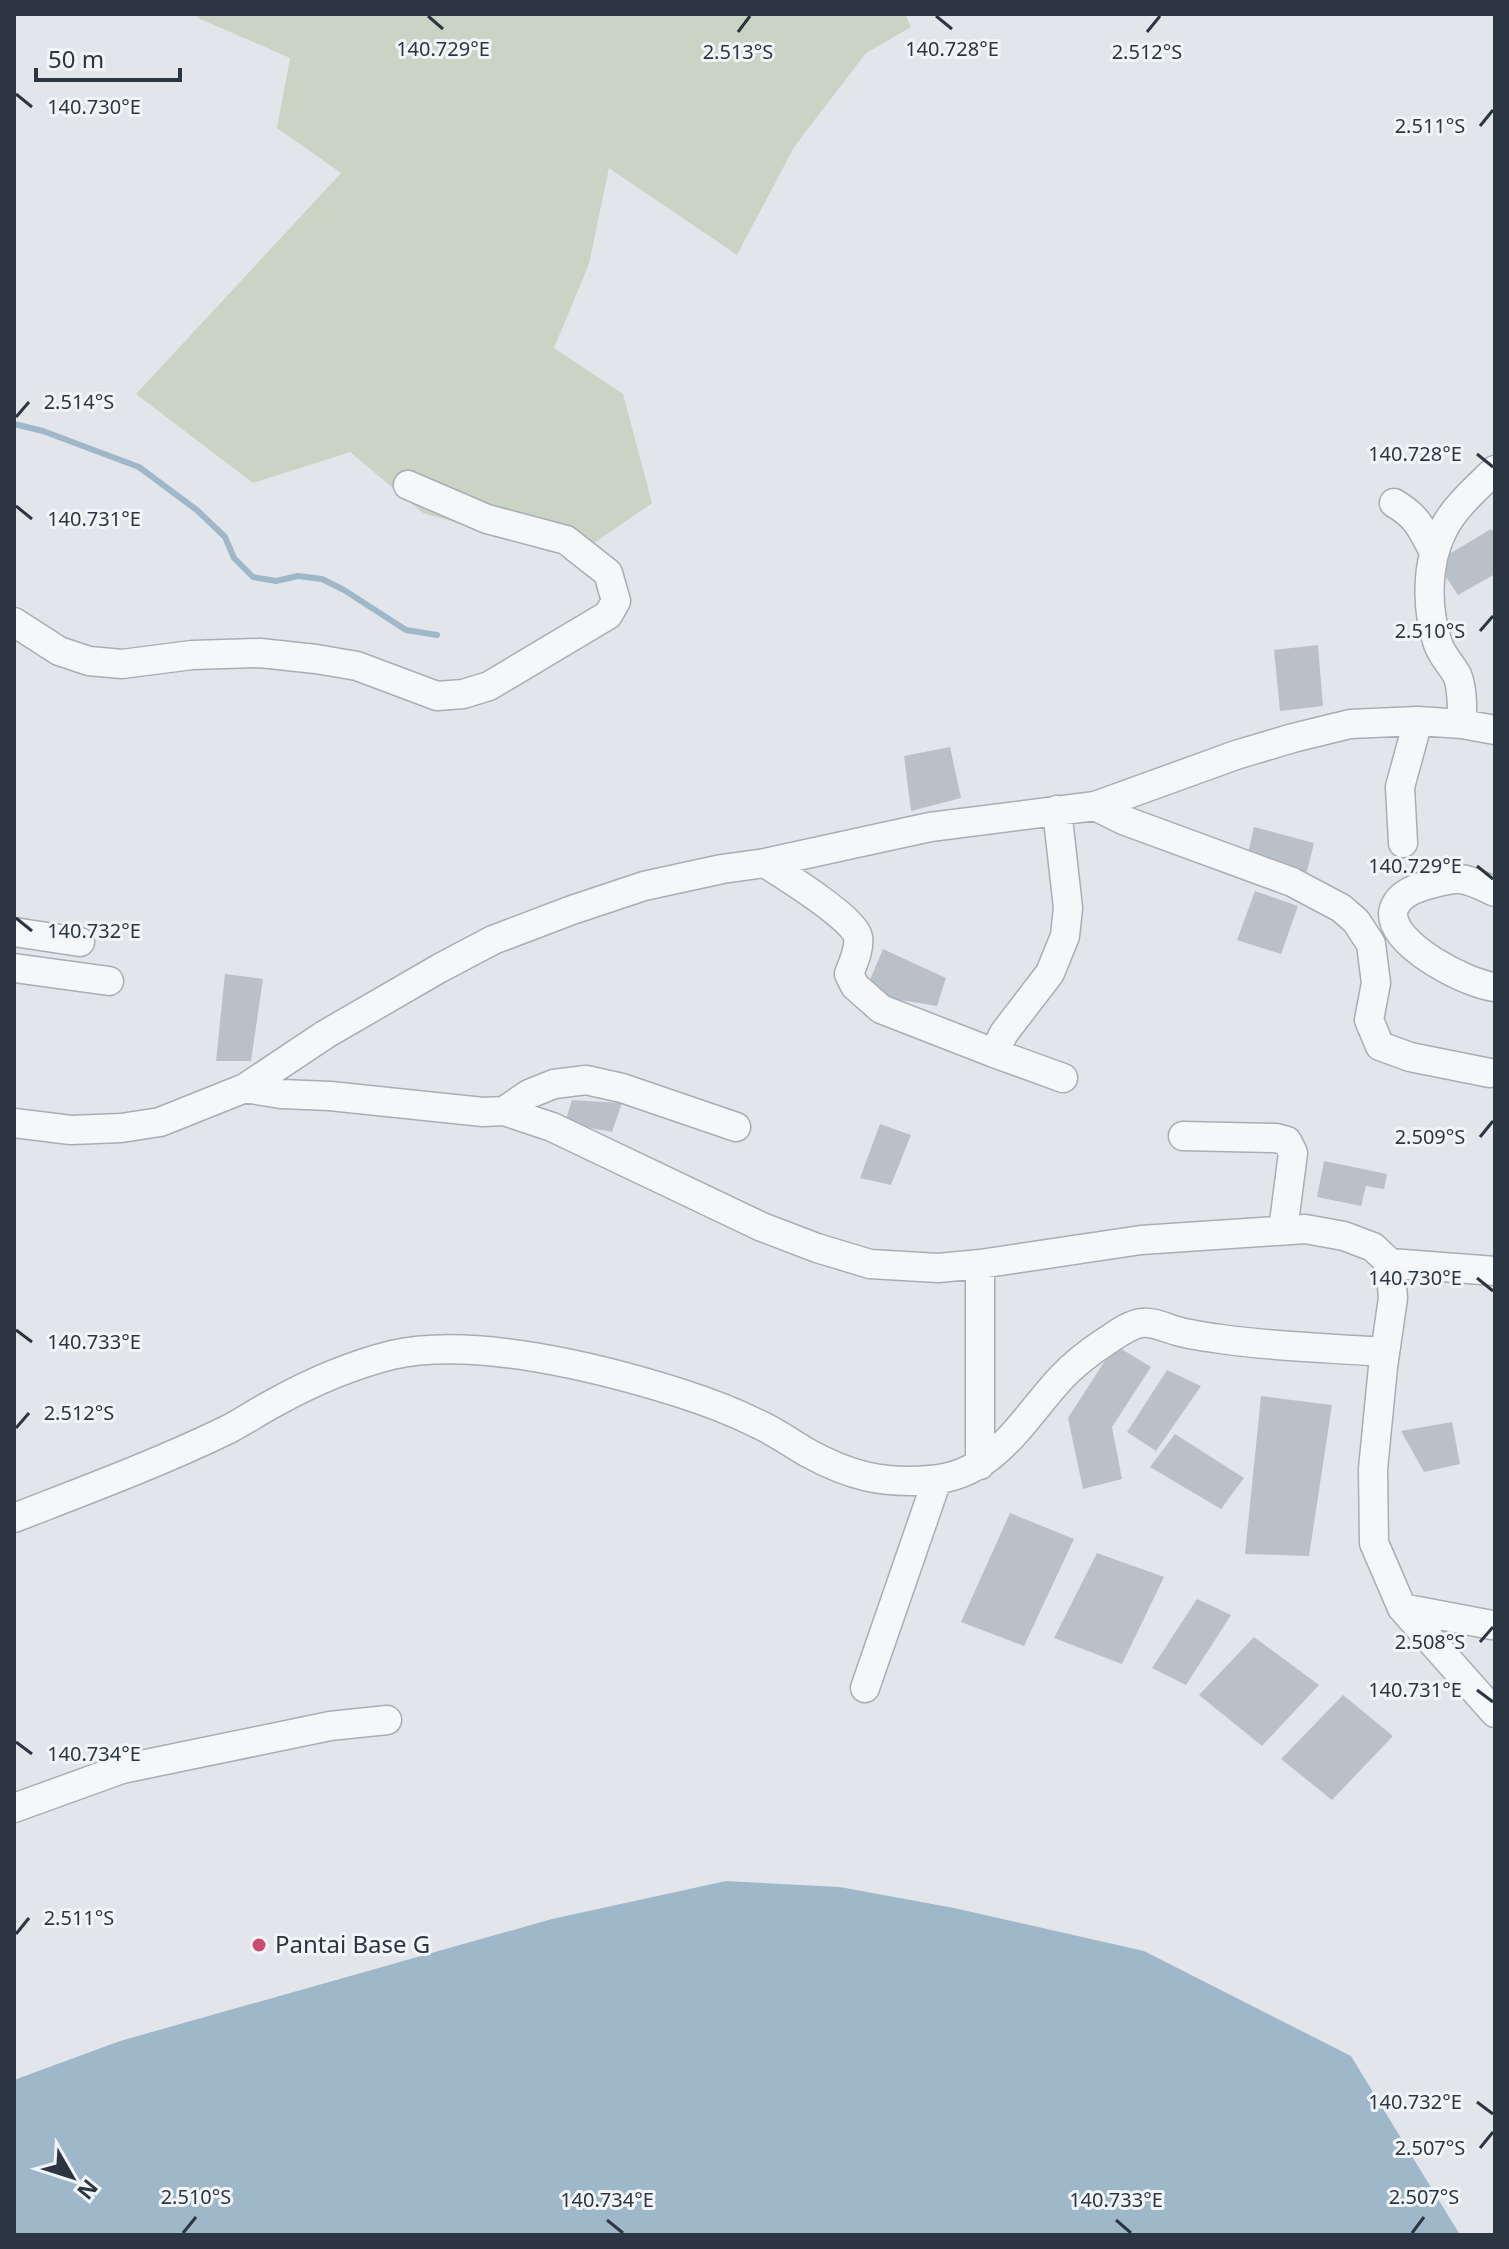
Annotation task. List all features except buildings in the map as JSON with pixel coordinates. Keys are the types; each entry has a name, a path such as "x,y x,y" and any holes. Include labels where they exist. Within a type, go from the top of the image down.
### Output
{"street":[{"path":"1484,730 1458,677 1441,652 1432,619 1430,585 1434,552 1443,528 1495,470"},
{"path":"14,622 59,651 89,661 122,664 192,655 260,653 357,666 437,696 463,694 489,686 608,615 616,601 608,573 566,540 487,519 408,485"},
{"path":"1394,503 1411,512 1434,552"},
{"path":"14,1123 71,1130 121,1128 160,1122 245,1088 326,1034 493,940 644,886 930,827 1095,806 1236,755 1350,724 1418,721 1484,730"},
{"path":"1403,843 1400,787 1418,721"},
{"path":"1095,806 1123,820 1292,882 1341,908 1356,921 1371,944 1376,983 1369,1020 1380,1046 1410,1057 1490,1073"},
{"path":"994,1053 1004,1033 1050,973 1065,936 1068,908 1057,810"},
{"path":"765,863 829,907 857,933 859,943 849,974 855,986 881,1009 1063,1078"},
{"path":"1495,892 1468,880 1455,878 1406,894 1394,907 1393,917 1396,930 1437,963 1450,971 1495,987"},
{"path":"14,932 80,942"},
{"path":"14,968 109,981"},
{"path":"504,1111 529,1094 554,1084 586,1080 622,1088 736,1127"},
{"path":"245,1088 483,1112 504,1111 552,1127 762,1227 870,1264 938,1268 1141,1240 1305,1229 1344,1236 1373,1247 1390,1263 1495,1271"},
{"path":"1183,1136 1276,1138 1287,1141 1293,1153 1283,1230"},
{"path":"1390,1263 1393,1298 1373,1469 1374,1543 1402,1608 1495,1713"},
{"path":"980,1264 980,1465"},
{"path":"14,1518 145,1468 233,1427 276,1401 330,1376 392,1355 421,1351 498,1352 620,1376 683,1394 759,1423 813,1455 856,1475 882,1481 937,1480 963,1475 980,1465 1002,1446 1085,1355 1143,1322 1226,1340 1385,1352"},
{"path":"865,1688 937,1480"},
{"path":"1402,1608 1492,1625"},
{"path":"14,1808 122,1769 330,1726 387,1720"}],"green space":[{"path":"196,14 905,14 911,27 866,53 794,147 737,255 609,168 589,264 554,348 623,394 652,503 574,557 423,513 350,452 253,483 136,394 341,173 277,128 290,58 198,18"}],"water":[{"path":"726,1881 840,1887 954,1908 1144,1951 1351,2056 1460,2235 14,2235 14,2080 120,2041 552,1919"}],"waterway":[{"path":"14,424 43,431 139,467 198,511 225,537 234,558 253,577 276,581 298,576 322,579 406,630 437,635"}],"place":[{"name":"Pantai Base G","path":"259,1945"}]}
